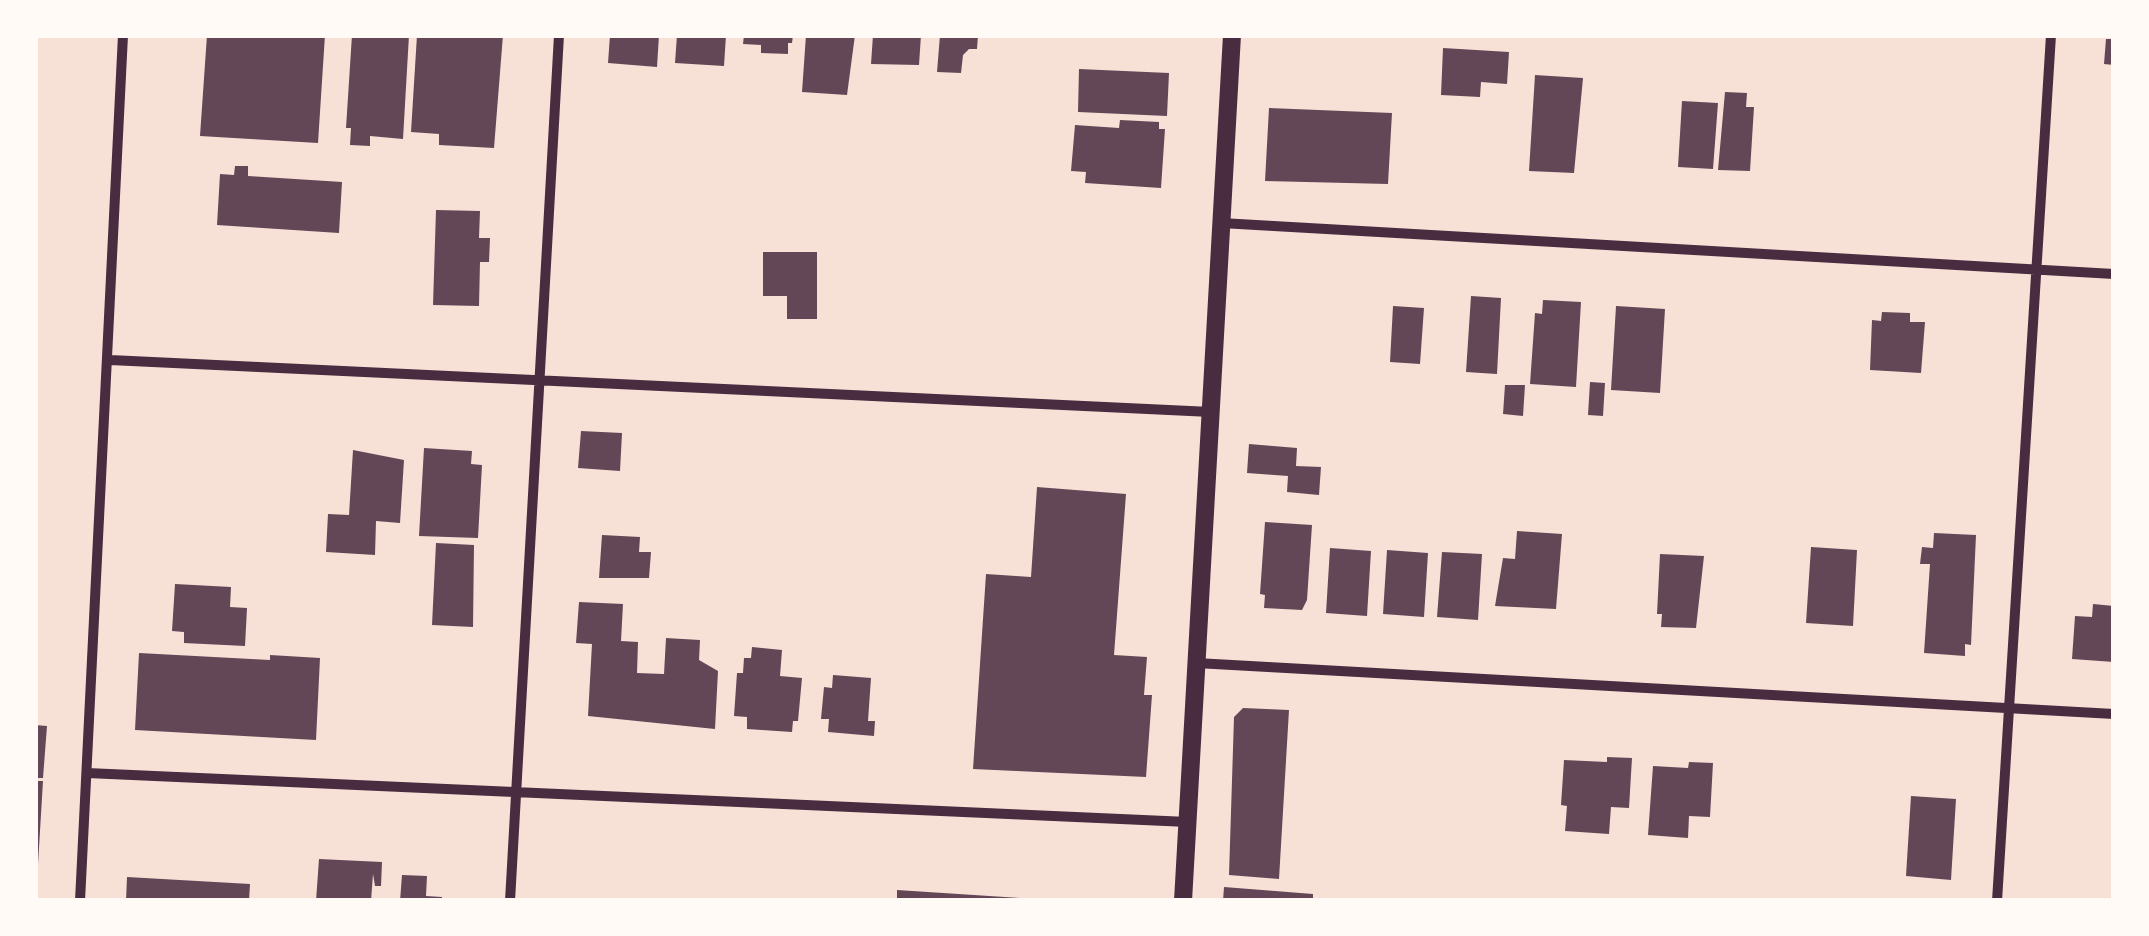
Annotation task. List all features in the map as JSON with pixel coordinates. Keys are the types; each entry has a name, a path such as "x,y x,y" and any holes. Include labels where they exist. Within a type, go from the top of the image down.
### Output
{"street":[{"path":"80,901 110,360 122,35"},
{"path":"510,901 559,35"},
{"path":"1183,901 1232,35"},
{"path":"1997,901 2051,35"},
{"path":"1222,223 2114,274"},
{"path":"110,360 1211,412"},
{"path":"1196,663 2114,714"},
{"path":"88,773 1188,822"}],"building":[{"path":"207,35 325,35 318,143 200,136"},
{"path":"352,35 409,35 403,139 370,136 370,146 350,145 351,128 346,128"},
{"path":"417,35 503,35 494,148 439,145 439,134 411,132"},
{"path":"610,35 659,35 657,67 608,63"},
{"path":"677,35 726,35 724,66 675,63"},
{"path":"744,35 793,35 788,54 761,53 761,45 743,44"},
{"path":"806,35 855,35 847,95 802,92"},
{"path":"873,35 921,35 919,65 871,64"},
{"path":"940,35 978,35 977,49 969,49 963,55 961,73 937,72"},
{"path":"2106,39 2114,39 2114,65 2104,64"},
{"path":"1443,48 1509,52 1507,84 1481,82 1480,97 1441,95"},
{"path":"1079,69 1169,73 1167,116 1078,112"},
{"path":"1535,75 1583,78 1574,173 1529,171"},
{"path":"1725,92 1747,93 1746,107 1754,107 1750,171 1718,170"},
{"path":"1682,101 1718,103 1713,169 1678,167"},
{"path":"1269,108 1392,113 1388,184 1265,181"},
{"path":"1120,120 1159,122 1159,129 1165,129 1161,188 1085,183 1086,172 1071,171 1075,125 1119,128"},
{"path":"235,166 248,166 248,176 342,182 339,233 217,225 220,174 234,175"},
{"path":"436,210 480,211 479,238 490,238 489,262 480,262 479,306 433,305"},
{"path":"763,252 817,252 817,319 787,319 787,296 763,296"},
{"path":"1471,296 1501,298 1497,374 1466,372"},
{"path":"1543,300 1581,302 1576,387 1530,384 1535,313 1542,314"},
{"path":"1393,306 1424,308 1420,364 1390,362"},
{"path":"1616,306 1665,309 1660,393 1611,390"},
{"path":"1882,312 1910,313 1910,322 1925,322 1921,373 1870,370 1872,320 1881,321"},
{"path":"1590,382 1605,383 1603,416 1588,415"},
{"path":"1505,385 1525,385 1523,416 1503,414"},
{"path":"581,431 622,433 620,471 578,468"},
{"path":"1249,444 1297,448 1296,466 1321,467 1319,495 1287,492 1288,476 1247,473"},
{"path":"424,448 472,451 471,464 482,465 478,538 419,536"},
{"path":"353,450 404,460 400,523 376,521 375,555 326,552 328,514 349,515"},
{"path":"1037,487 1126,494 1114,655 1147,657 1144,695 1152,695 1146,777 973,769 986,574 1031,577"},
{"path":"1265,522 1312,525 1307,600 1302,610 1264,608 1265,595 1260,594"},
{"path":"1517,531 1562,534 1556,609 1495,606 1503,558 1515,559"},
{"path":"1934,533 1976,535 1971,645 1965,644 1965,656 1924,653 1930,564 1920,564 1922,547 1933,548"},
{"path":"602,535 640,537 639,552 651,552 649,578 599,578"},
{"path":"436,543 474,545 473,627 432,625"},
{"path":"1811,547 1857,550 1853,626 1806,623"},
{"path":"1330,548 1371,551 1367,616 1326,613"},
{"path":"1387,550 1428,553 1424,617 1383,614"},
{"path":"1442,552 1482,554 1478,620 1437,617"},
{"path":"1660,554 1704,556 1696,628 1661,627 1662,614 1657,614"},
{"path":"175,584 231,587 230,607 247,608 245,646 184,643 184,632 172,631"},
{"path":"579,602 623,604 621,641 638,642 637,673 664,674 666,638 700,640 699,660 718,671 715,729 588,716 592,644 576,643"},
{"path":"2093,604 2114,606 2114,662 2072,659 2075,616 2092,617"},
{"path":"752,647 782,650 780,676 802,678 798,721 793,721 792,732 747,729 747,717 734,716 737,673 743,673 744,658 751,658"},
{"path":"139,653 270,660 270,655 320,658 316,740 135,730"},
{"path":"833,675 871,678 868,721 875,721 874,736 828,732 829,719 821,719 824,687 832,688"},
{"path":"1243,708 1289,710 1279,879 1229,875 1234,717"},
{"path":"35,725 47,726 43,778 35,778"},
{"path":"1607,757 1632,758 1629,808 1611,807 1609,834 1565,831 1567,806 1561,805 1564,760 1607,762"},
{"path":"1689,762 1713,763 1710,817 1689,816 1688,838 1648,835 1653,766 1688,768"},
{"path":"35,781 43,781 38,864 35,864"},
{"path":"1911,796 1956,799 1951,880 1906,876"},
{"path":"319,859 382,862 381,886 375,886 373,874 371,901 316,901"},
{"path":"402,875 427,876 426,896 442,897 442,901 400,901"},
{"path":"127,877 250,884 249,901 126,901"},
{"path":"1224,887 1313,894 1313,901 1223,901"},
{"path":"897,890 1020,898 1020,901 897,901"}]}
